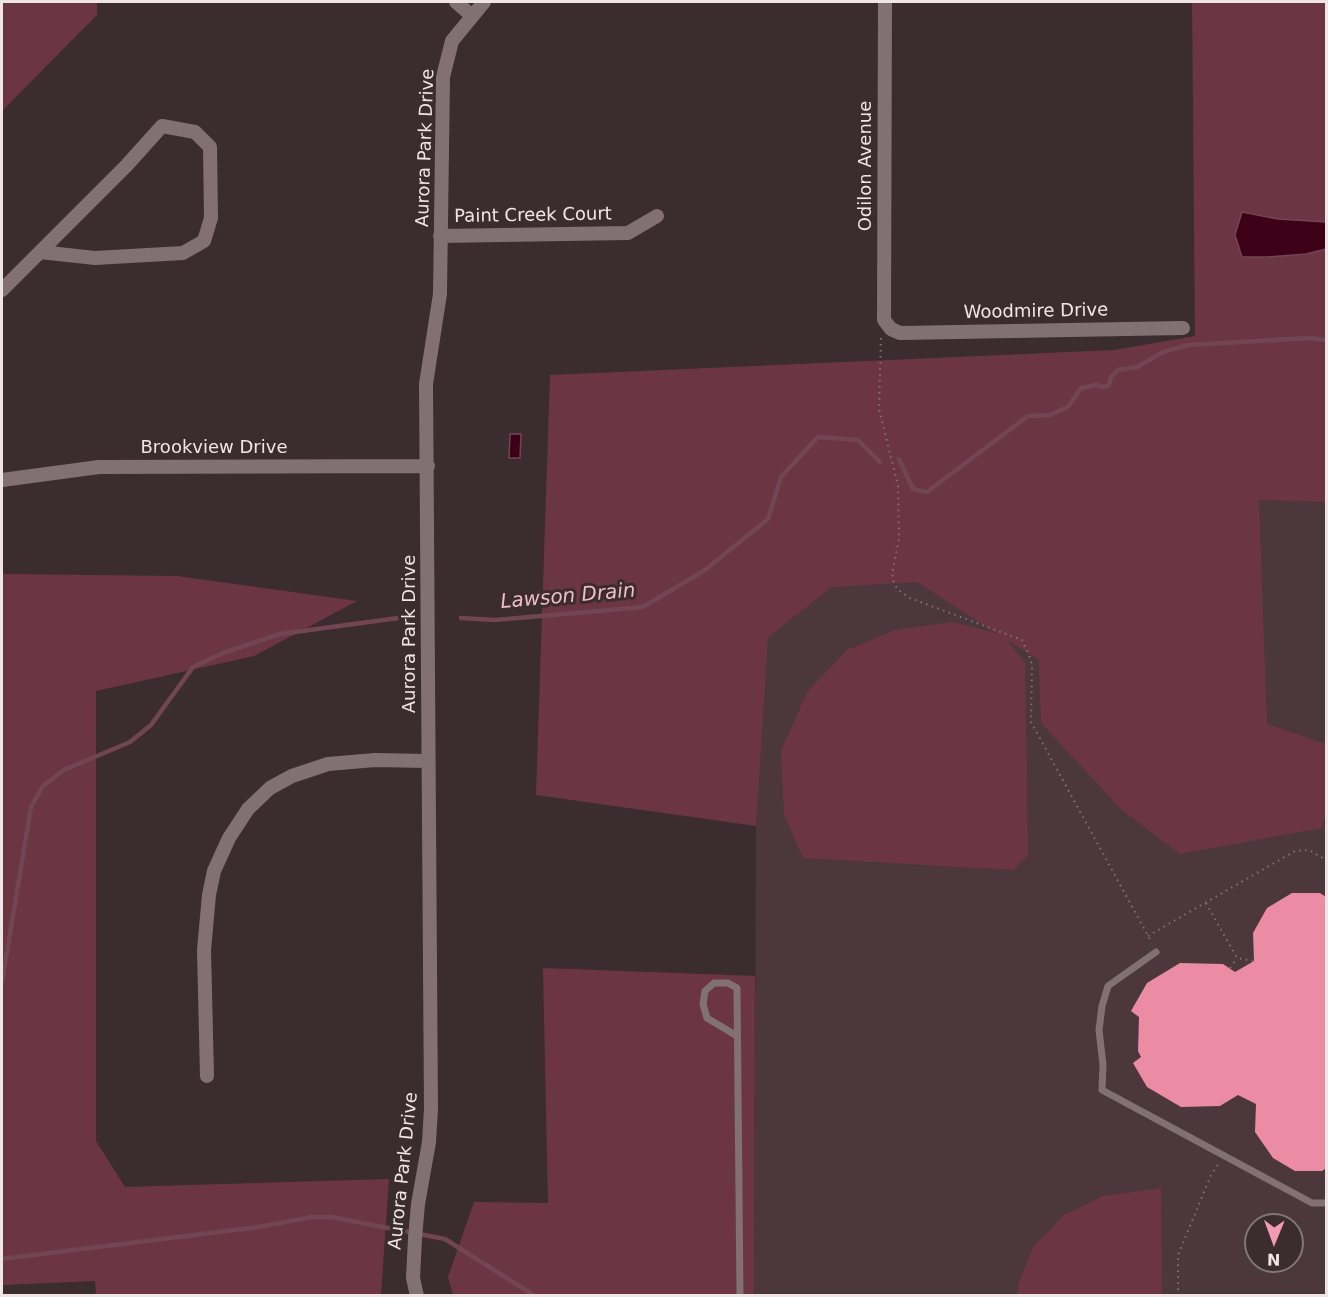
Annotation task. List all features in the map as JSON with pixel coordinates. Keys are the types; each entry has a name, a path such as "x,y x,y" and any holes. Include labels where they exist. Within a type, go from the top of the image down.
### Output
{"street":[{"path":"456,2 472,16"},
{"name":"Aurora Park Drive","path":"417,1296 413,1278 418,1204 429,1142 431,1109 426,384 440,294 443,77 452,40 484,2"},
{"name":"Odilon Avenue","path":"885,2 887,325"},
{"path":"2,290 40,252 127,165 162,126 195,132 210,147 211,218 204,241 183,253 95,258 40,252"},
{"name":"Paint Creek Court","path":"440,236 628,233 657,216"},
{"name":"Woodmire Drive","path":"887,325 900,333 1183,328"},
{"name":"Brookview Drive","path":"2,480 99,467 428,466"},
{"path":"207,1076 204,950 208,896 218,863 229,838 248,809 270,788 292,776 328,764 375,760 428,761"}],"lane":[{"path":"1156,952 1107,986 1099,1030 1103,1065 1102,1090 1312,1203 1326,1203"},
{"path":"737,1036 707,1018 703,1004 705,991 714,983 728,983 737,988 740,1296"}],"path":[{"path":"887,325 881,337 879,409 898,486 899,539 892,574 894,582 898,590 910,598 1022,640 1032,665 1031,722 1148,936 1295,850 1309,850 1326,860"},
{"path":"1206,903 1237,958"},
{"path":"1237,958 1254,961"},
{"path":"1230,968 1237,958"},
{"path":"1178,1296 1178,1255 1211,1175 1224,1156"}],"shaded area":[{"path":"2,2 97,2 97,15 2,111"},
{"path":"1192,2 1326,2 1326,502 1259,500 1267,724 1326,744 1326,812 1322,828 1180,854 1122,810 1041,723 1039,660 1007,640 1025,663 1028,855 1013,870 803,858 784,814 781,751 807,692 847,650 895,630 953,622 996,633 917,582 832,587 768,637 756,826 536,795 550,375 1115,350 1195,336"},
{"path":"1242,212 1278,219 1326,222 1326,249 1306,254 1242,257 1235,235"},
{"path":"1326,333 1326,1295 754,1295 756,826 752,367 1115,350 1196,336"},
{"path":"510,434 521,434 520,458 509,458"},
{"path":"2,574 177,576 357,601 254,656 96,691 96,1141 125,1187 389,1179 381,1295 96,1296 95,1281 2,1285"},
{"path":"543,968 755,976 754,1295 453,1295 448,1277 474,1202 548,1203"},
{"path":"1161,1188 1162,1295 1017,1295 1018,1285 1033,1247 1064,1215 1103,1196"}],"building":[{"path":"1292,893 1320,893 1326,897 1326,1168 1322,1171 1295,1171 1273,1158 1255,1132 1256,1104 1238,1095 1220,1106 1181,1107 1147,1087 1133,1063 1141,1057 1138,1051 1139,1017 1131,1011 1147,983 1180,963 1223,964 1235,972 1254,961 1253,933 1267,908"}],"waterway":[{"name":"Lawson Drain","path":"899,459 913,489 927,492 1028,416 1050,415 1068,407 1081,388 1109,385 1111,377 1118,370 1137,367 1163,352 1188,345 1308,338 1326,340"},
{"name":"Lawson Drain","path":"461,618 495,620 643,607 705,570 768,519 781,477 818,437 858,440 880,462"},
{"name":"Lawson Drain","path":"2,982 31,807 43,786 64,770 130,742 151,725 193,667 223,653 280,634 398,618"},
{"path":"2,1259 259,1227 312,1217 331,1217 445,1239 535,1296"}]}
